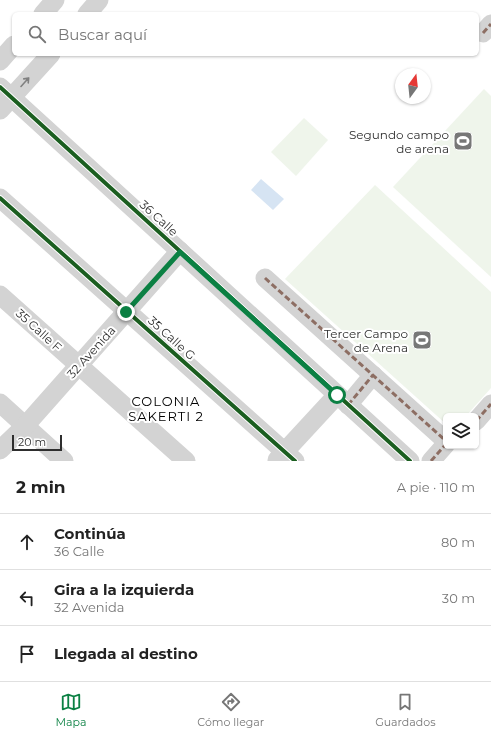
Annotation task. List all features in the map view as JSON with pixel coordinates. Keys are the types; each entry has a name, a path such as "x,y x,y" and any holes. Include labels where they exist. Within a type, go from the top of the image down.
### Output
{"street":[{"path":"89,12 100,0"},
{"path":"0,61 12,47"},
{"path":"4,98 49,56"},
{"name":"36 Calle","path":"4,98 180,252 410,461"},
{"name":"35 Calle G","path":"0,198 285,458"},
{"name":"32 Avenida","path":"0,450 25,426 180,252"},
{"path":"265,278 443,439"},
{"name":"35 Calle F","path":"0,295 186,461"},
{"path":"285,458 342,400 373,375"},
{"path":"0,403 64,461"},
{"path":"479,418 491,404"},
{"path":"431,461 443,446"}],"shaded area":[{"name":"Segundo campo de arena","path":"484,89 491,96 491,277 393,187"},
{"path":"304,118 328,140 296,176 271,152"},
{"name":"Tercer Campo de Arena","path":"375,185 491,292 491,388 469,413 443,413 443,421 285,279"}],"water":[{"path":"261,179 284,199 273,210 251,190"}],"marked path":[{"path":"483,33 491,24"},
{"path":"265,278 443,438"},
{"path":"348,405 373,375"},
{"path":"479,418 491,404"},
{"path":"431,461 443,447"}],"cycle path":[{"path":"0,87 410,461"},
{"path":"0,198 295,461"}],"place":[{"name":"Segundo campo de arena","path":"463,141"},
{"name":"Tercer Campo de Arena","path":"422,340"}],"district":[{"name":"COLONIA SAKERTI 2","path":"166,408"}],"route":[{"path":"126,312 180,252 337,395"}]}
